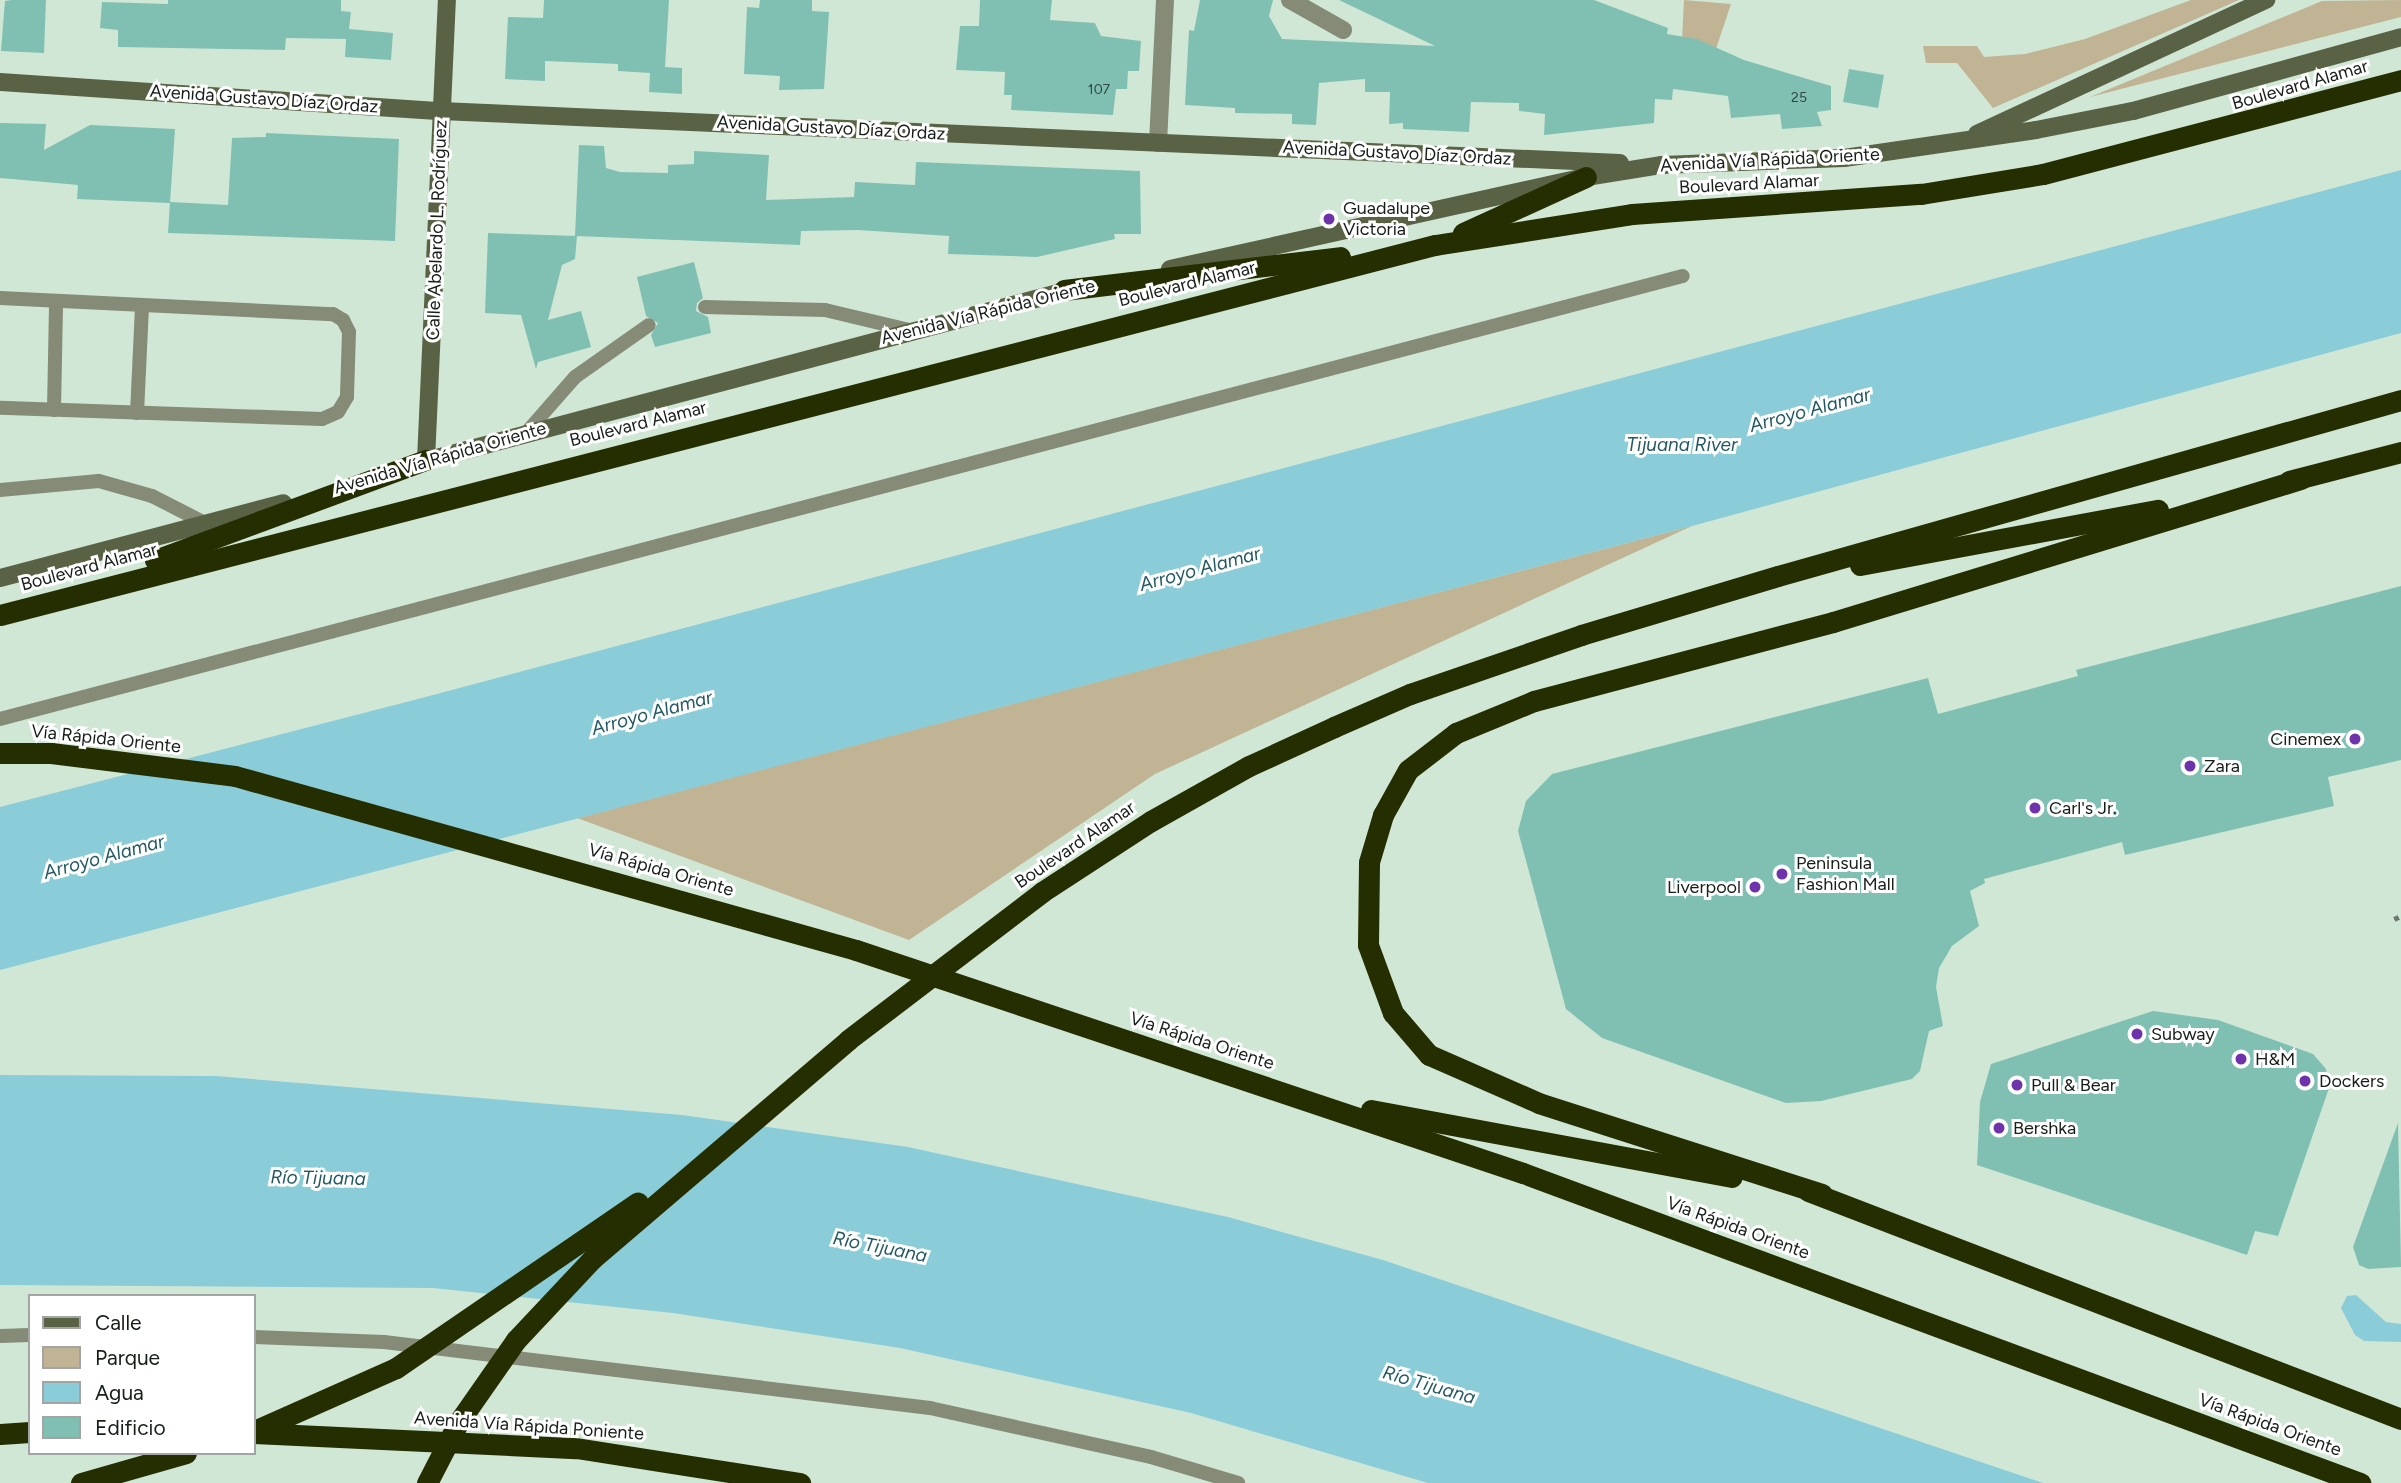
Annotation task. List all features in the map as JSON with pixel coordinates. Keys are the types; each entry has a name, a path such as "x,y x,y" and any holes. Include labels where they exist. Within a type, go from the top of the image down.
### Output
{"highway":[{"name":"Boulevard Alamar","path":"0,615 1435,246 1632,214 1921,194 2043,174 2401,80"},
{"path":"1064,290 1435,246 1586,177"},
{"name":"Boulevard Alamar","path":"743,1127 1042,892 1151,821 1249,766 1410,694 1581,635 1778,576 2401,400"},
{"path":"2401,452 2301,479 1833,622 1534,701 1456,733 1408,770 1383,815 1369,862 1368,945 1393,1013 1429,1055 1539,1103 1822,1194 2401,1419"},
{"path":"27,607 426,460"},
{"path":"1778,576 1937,554 2301,479"},
{"name":"Vía Rápida Oriente","path":"0,753 51,753 235,776 600,876 856,950 1309,1099 1536,1178 2360,1483"},
{"path":"1309,1099 1822,1194"},
{"path":"256,1431 340,1396 426,1349 743,1127"},
{"path":"427,1483 458,1423 532,1321 592,1259 743,1127"},
{"path":"0,1434 28,1432"},
{"name":"Avenida Vía Rápida Poniente","path":"256,1432 576,1448 800,1483"},
{"path":"81,1483 179,1455"}],"main road":[{"name":"Calle Abelardo L. Rodríguez","path":"426,460 447,0"},
{"path":"1954,144 2266,0"},
{"name":"Avenida Vía Rápida Oriente","path":"0,578 207,524 426,460 1064,290 1586,177 1662,165 1844,158 1954,144 2133,111 2401,37"},
{"name":"Avenida Gustavo Díaz Ordaz","path":"0,82 442,110 1662,165"}],"street":[{"path":"1158,142 1165,0"},
{"path":"1290,0 1343,30"}],"lane":[{"path":"0,719 1683,276"},
{"path":"0,298 340,317 349,332 347,397 338,412 322,419 0,408"},
{"path":"54,410 56,301"},
{"path":"137,412 142,305"},
{"path":"705,307 825,310 913,331"},
{"path":"526,433 575,377 649,325"},
{"path":"0,490 99,481 133,489 207,524"},
{"path":"0,1336 28,1335"},
{"path":"256,1337 397,1343 930,1408 1151,1457 1238,1483"}],"path":[{"path":"2394,919 2401,916"}],"green space":[{"path":"1684,0 1731,4 1716,49 1682,41"},
{"path":"2191,0 2239,0 1993,108 1957,63 1926,63 1923,46 1977,46 1984,57 2025,54 2085,39"},
{"path":"2401,0 2401,17 2090,97 2322,1"},
{"path":"1692,526 1155,774 909,940 577,818"}],"water":[{"name":"Tijuana River","path":"2401,170 2401,333 1692,526 0,970 0,807 418,699"},
{"name":"Río Tijuana","path":"0,1075 216,1076 682,1115 908,1147 1228,1217 1383,1260 2043,1483 1428,1483 1191,1413 900,1348 673,1313 433,1288 0,1285"},
{"path":"2356,1295 2386,1322 2401,1324 2401,1342 2364,1341 2355,1335 2341,1308 2347,1296"}],"building":[{"path":"46,0 44,53 1,51 5,1"},
{"path":"168,0 341,0 341,11 351,12 349,29 393,33 391,60 345,57 346,39 286,38 285,50 118,47 118,30 100,28 102,2 168,4"},
{"path":"544,0 669,0 665,67 682,68 682,94 649,92 650,73 618,71 618,64 545,61 545,81 505,79 508,17 543,18"},
{"path":"760,0 812,0 812,11 829,12 824,89 779,90 780,76 744,74 747,7 759,8"},
{"path":"980,0 1052,0 1050,20 1095,23 1101,36 1141,41 1139,71 1128,71 1127,89 1116,89 1113,115 1011,110 1012,95 1004,95 1005,72 956,70 960,26 979,26"},
{"path":"1200,0 1273,0 1269,16 1282,39 1435,46 1339,0 1594,0 1668,28 1667,34 1697,39 1744,60 1831,86 1831,110 1817,112 1822,126 1782,129 1780,114 1731,118 1728,96 1673,89 1672,100 1655,99 1654,123 1544,135 1545,114 1519,111 1519,103 1471,102 1469,132 1403,129 1403,123 1389,124 1390,92 1365,92 1365,79 1319,83 1316,125 1292,124 1292,114 1235,113 1235,108 1185,105 1189,30 1194,31"},
{"path":"1849,69 1884,75 1878,108 1843,102"},
{"path":"0,123 46,124 44,150 90,125 175,129 170,203 77,199 78,185 0,178"},
{"path":"266,133 399,139 395,241 168,233 170,202 228,205 232,138 266,137"},
{"path":"579,145 604,146 606,168 620,172 668,173 668,165 694,164 694,151 769,155 766,200 854,197 855,182 915,185 916,162 1140,171 1141,234 1114,234 1115,239 1037,257 948,254 949,236 858,230 801,231 800,245 575,236"},
{"path":"488,233 577,236 575,259 562,265 548,320 581,311 591,347 538,362 536,369 521,315 485,313"},
{"path":"694,262 703,298 697,303 696,311 708,317 711,333 655,347 651,335 658,323 646,316 637,277"},
{"name":"Liverpool","path":"2401,586 2401,760 2328,777 2334,806 2125,855 2122,842 1984,879 1985,883 1970,891 1979,926 1952,946 1939,968 1936,987 1943,1026 1929,1031 1920,1071 1912,1079 1821,1101 1786,1103 1602,1038 1566,1009 1518,831 1526,801 1552,774 1928,678 1938,714 2078,676 2076,670"},
{"path":"2153,1011 2218,1020 2313,1054 2326,1069 2329,1088 2278,1236 2255,1231 2247,1255 1977,1165 1980,1102 1991,1064"},
{"path":"2398,1123 2401,1267 2368,1269 2359,1265 2353,1247"}],"place":[{"name":"Guadalupe Victoria","path":"1329,219"},
{"name":"Cinemex","path":"2355,739"},
{"name":"Zara","path":"2190,766"},
{"name":"Carl's Jr.","path":"2035,808"},
{"name":"Peninsula Fashion Mall","path":"1782,874"},
{"name":"Liverpool","path":"1755,887"},
{"name":"Subway","path":"2137,1034"},
{"name":"H&M","path":"2241,1059"},
{"name":"Dockers","path":"2305,1081"},
{"name":"Pull & Bear","path":"2017,1085"},
{"name":"Bershka","path":"1999,1128"}],"water label":[{"name":"Arroyo Alamar","path":"1810,410"},
{"name":"Arroyo Alamar","path":"1200,569"},
{"name":"Arroyo Alamar","path":"652,713"},
{"name":"Arroyo Alamar","path":"104,857"}]}
